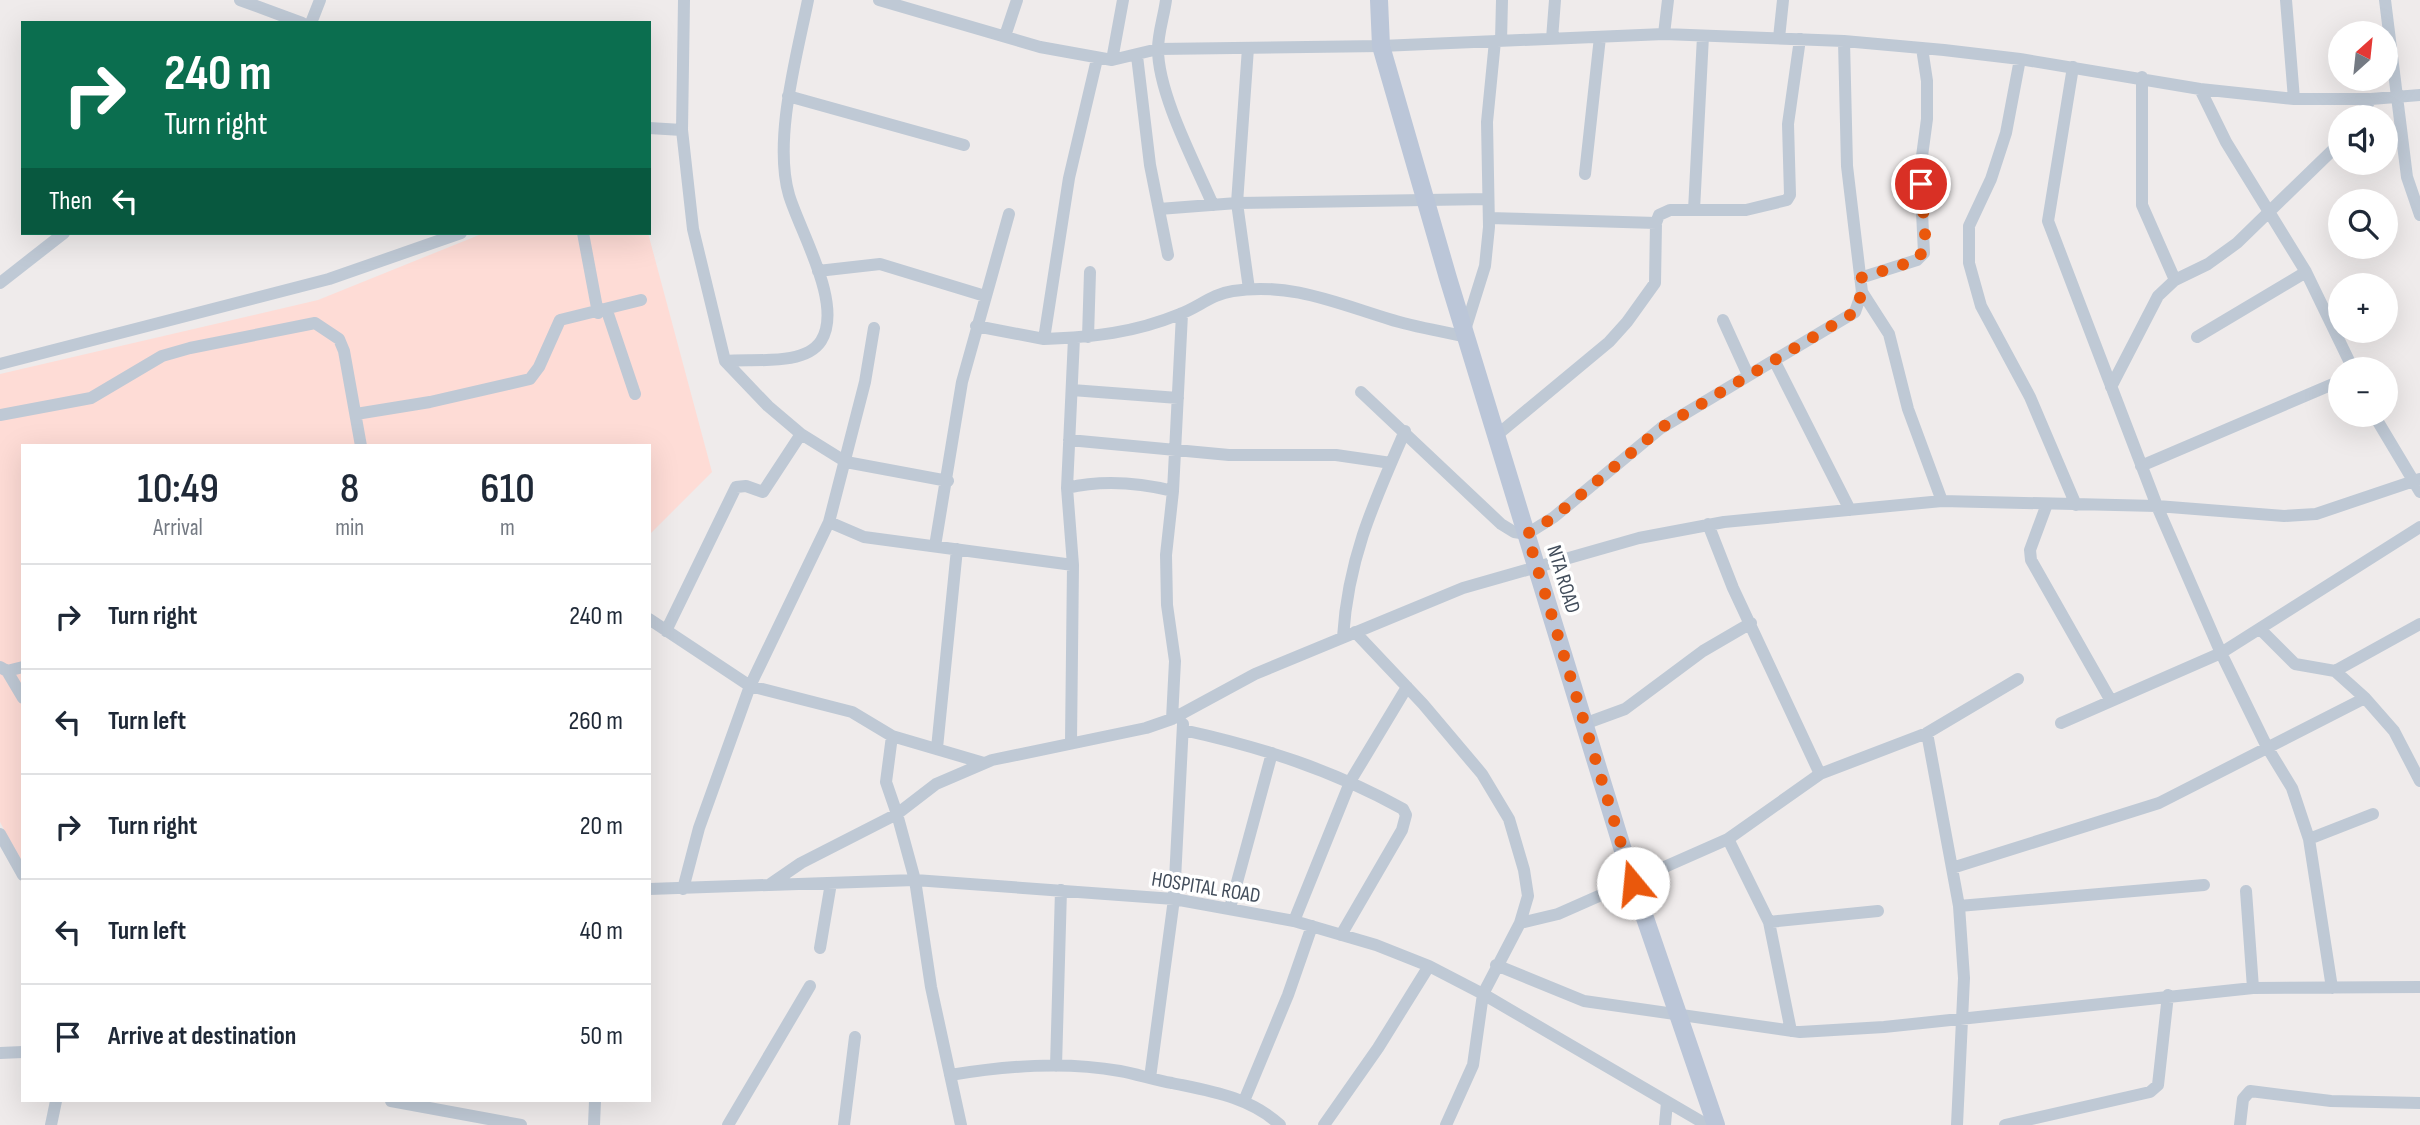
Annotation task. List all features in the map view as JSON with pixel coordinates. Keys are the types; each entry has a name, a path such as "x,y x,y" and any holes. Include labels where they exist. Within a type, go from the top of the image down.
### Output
{"street":[{"path":"240,0 297,21"},
{"path":"312,21 320,0"},
{"path":"684,0 682,130 693,229 725,361 768,406 801,434 846,462 948,481"},
{"path":"725,361 787,358 809,352 820,343 826,330 828,314 818,271 788,191 785,155 788,96 808,0"},
{"path":"1005,36 1017,0"},
{"path":"1112,60 1123,0"},
{"path":"1166,0 1158,50 1172,108 1213,205"},
{"name":"NTA ROAD","path":"1379,0 1381,46 1424,198 1633,883 1716,1125"},
{"path":"976,326 1044,339 1109,336 1182,314 1209,297 1249,289 1297,290 1393,320 1466,334 1485,266 1489,218 1487,122 1502,0"},
{"path":"1552,39 1555,0"},
{"path":"1664,34 1668,0"},
{"path":"1779,38 1783,0"},
{"path":"2286,0 2294,99"},
{"path":"2385,0 2407,177 2420,215"},
{"path":"887,1 1005,36 1097,59 1112,60 1158,50 1381,46 1664,34 1844,41 1923,48 2142,77 2200,89 2294,99 2371,99 2420,95"},
{"path":"1694,210 1703,36"},
{"path":"1585,174 1600,37"},
{"path":"1497,435 1609,342 1627,322 1655,283 1656,223 1659,215 1670,210 1746,211 1781,202 1790,195 1788,124 1800,39"},
{"path":"1844,41 1847,166 1862,292 1889,334 1908,409 1942,501"},
{"path":"1248,48 1237,204 1249,289"},
{"path":"1860,278 1917,260 1924,253 1920,171 1927,119 1927,81 1923,48"},
{"path":"1136,56 1150,165 1168,255"},
{"path":"1044,339 1066,191 1097,59"},
{"path":"2020,59 2006,133 1992,179 1969,226 1969,263 1981,306 2030,397 2076,505"},
{"path":"2073,67 2048,221 2157,506 2221,653 2267,747 2292,788 2309,839 2332,988"},
{"path":"2142,77 2142,205 2175,280"},
{"path":"2200,89 2226,142 2306,272 2347,357"},
{"path":"788,96 964,145"},
{"path":"2367,105 2371,99"},
{"path":"651,128 682,130"},
{"path":"2111,387 2150,309 2175,280 2208,264 2236,243 2328,154"},
{"path":"1159,209 1424,198 1488,199"},
{"path":"935,547 948,481 962,382 1009,214"},
{"path":"1489,218 1656,223"},
{"path":"0,283 61,235"},
{"path":"0,364 329,279 455,235"},
{"path":"584,235 603,312 635,394"},
{"path":"818,271 880,264 985,296"},
{"path":"1088,337 1090,272"},
{"path":"2197,337 2306,272"},
{"path":"1362,392 1501,524 1514,532 1527,534 1554,517 1661,428 1855,312 1862,292"},
{"path":"356,414 430,402 530,379 539,367 560,320 603,312 641,299"},
{"path":"1150,1078 1174,900 1183,730 1178,716 1175,661 1167,605 1166,555 1173,491 1182,314"},
{"path":"1723,320 1748,375"},
{"path":"0,415 91,398 162,356 315,323 339,339 356,414 360,444"},
{"path":"683,889 699,828 750,686 829,522 865,382 874,328"},
{"path":"1071,741 1073,565 1067,488 1074,338"},
{"path":"1774,360 1850,510"},
{"path":"2141,466 2328,386"},
{"path":"1072,390 1178,398"},
{"path":"767,886 801,863 897,814 936,784 984,763 1071,741 1146,728 1178,716 1255,674 1463,588 1639,538 1708,524 1942,501 2157,506 2284,516 2316,514 2418,484 2382,427"},
{"path":"1405,431 1366,523 1346,594 1349,635 1407,687 1482,774 1509,819 1524,870 1528,896 1520,923 1483,993 1475,1058 1446,1125"},
{"path":"666,631 736,487 747,486 762,492 801,434"},
{"path":"1069,440 1175,451 1336,455 1391,463"},
{"path":"1067,488 1086,484 1151,486 1173,491"},
{"path":"2047,504 2030,550 2031,560 2111,701"},
{"path":"829,522 864,537 1073,565"},
{"path":"1708,524 1820,774"},
{"path":"2061,723 2221,653 2420,527"},
{"path":"937,748 957,549"},
{"path":"651,620 750,686 852,712 892,736 984,763"},
{"path":"1584,724 1625,709 1703,651 1751,623"},
{"path":"2335,671 2420,624"},
{"path":"2260,629 2295,664 2335,671 2365,698 2394,731 2420,781"},
{"path":"21,667 3,669 21,695"},
{"path":"1520,923 1558,914 1728,839 1820,774 1927,733 2018,679"},
{"path":"1294,921 1351,780 1407,687"},
{"path":"1952,868 2159,803 2365,698"},
{"path":"1183,730 1272,753 1351,780 1403,809 1406,821 1341,935"},
{"path":"1927,733 1959,906 1964,978 1957,1125"},
{"path":"892,736 886,782 915,880 931,987 961,1125"},
{"path":"1230,908 1272,753"},
{"path":"2309,839 2373,814"},
{"path":"0,834 21,872"},
{"path":"1728,839 1769,922 1791,1031"},
{"name":"HOSPITAL ROAD","path":"651,889 915,880 1174,900 1294,921 1429,966 1483,993 1707,1125"},
{"path":"820,948 831,883"},
{"path":"1959,906 2204,885"},
{"path":"1056,1066 1062,890"},
{"path":"2246,891 2253,988"},
{"path":"1769,922 1878,911"},
{"path":"1244,1101 1312,926"},
{"path":"1496,965 1584,1001 1791,1031 1872,1028 2253,988 2420,987"},
{"path":"1324,1125 1378,1048 1429,966"},
{"path":"728,1125 810,986"},
{"path":"2005,1125 2150,1091 2158,1085 2168,995"},
{"path":"844,1125 855,1037"},
{"path":"0,1053 21,1052"},
{"path":"950,1075 995,1068 1056,1066 1120,1071 1244,1101 1266,1113 1280,1125"},
{"path":"2241,1125 2243,1099 2250,1091 2331,1101 2420,1103"},
{"path":"1665,1125 1667,1101"},
{"path":"51,1125 56,1102"},
{"path":"396,1102 522,1125"},
{"path":"594,1125 595,1102"}],"shaded area":[{"path":"479,235 649,235 712,472 651,533 651,444 21,444 21,861 0,822 0,374 318,300"}],"route":[{"path":"1633,883 1527,534 1554,517 1661,428 1855,312 1862,292 1860,278 1917,260 1924,253 1926,246 1921,184"}]}
